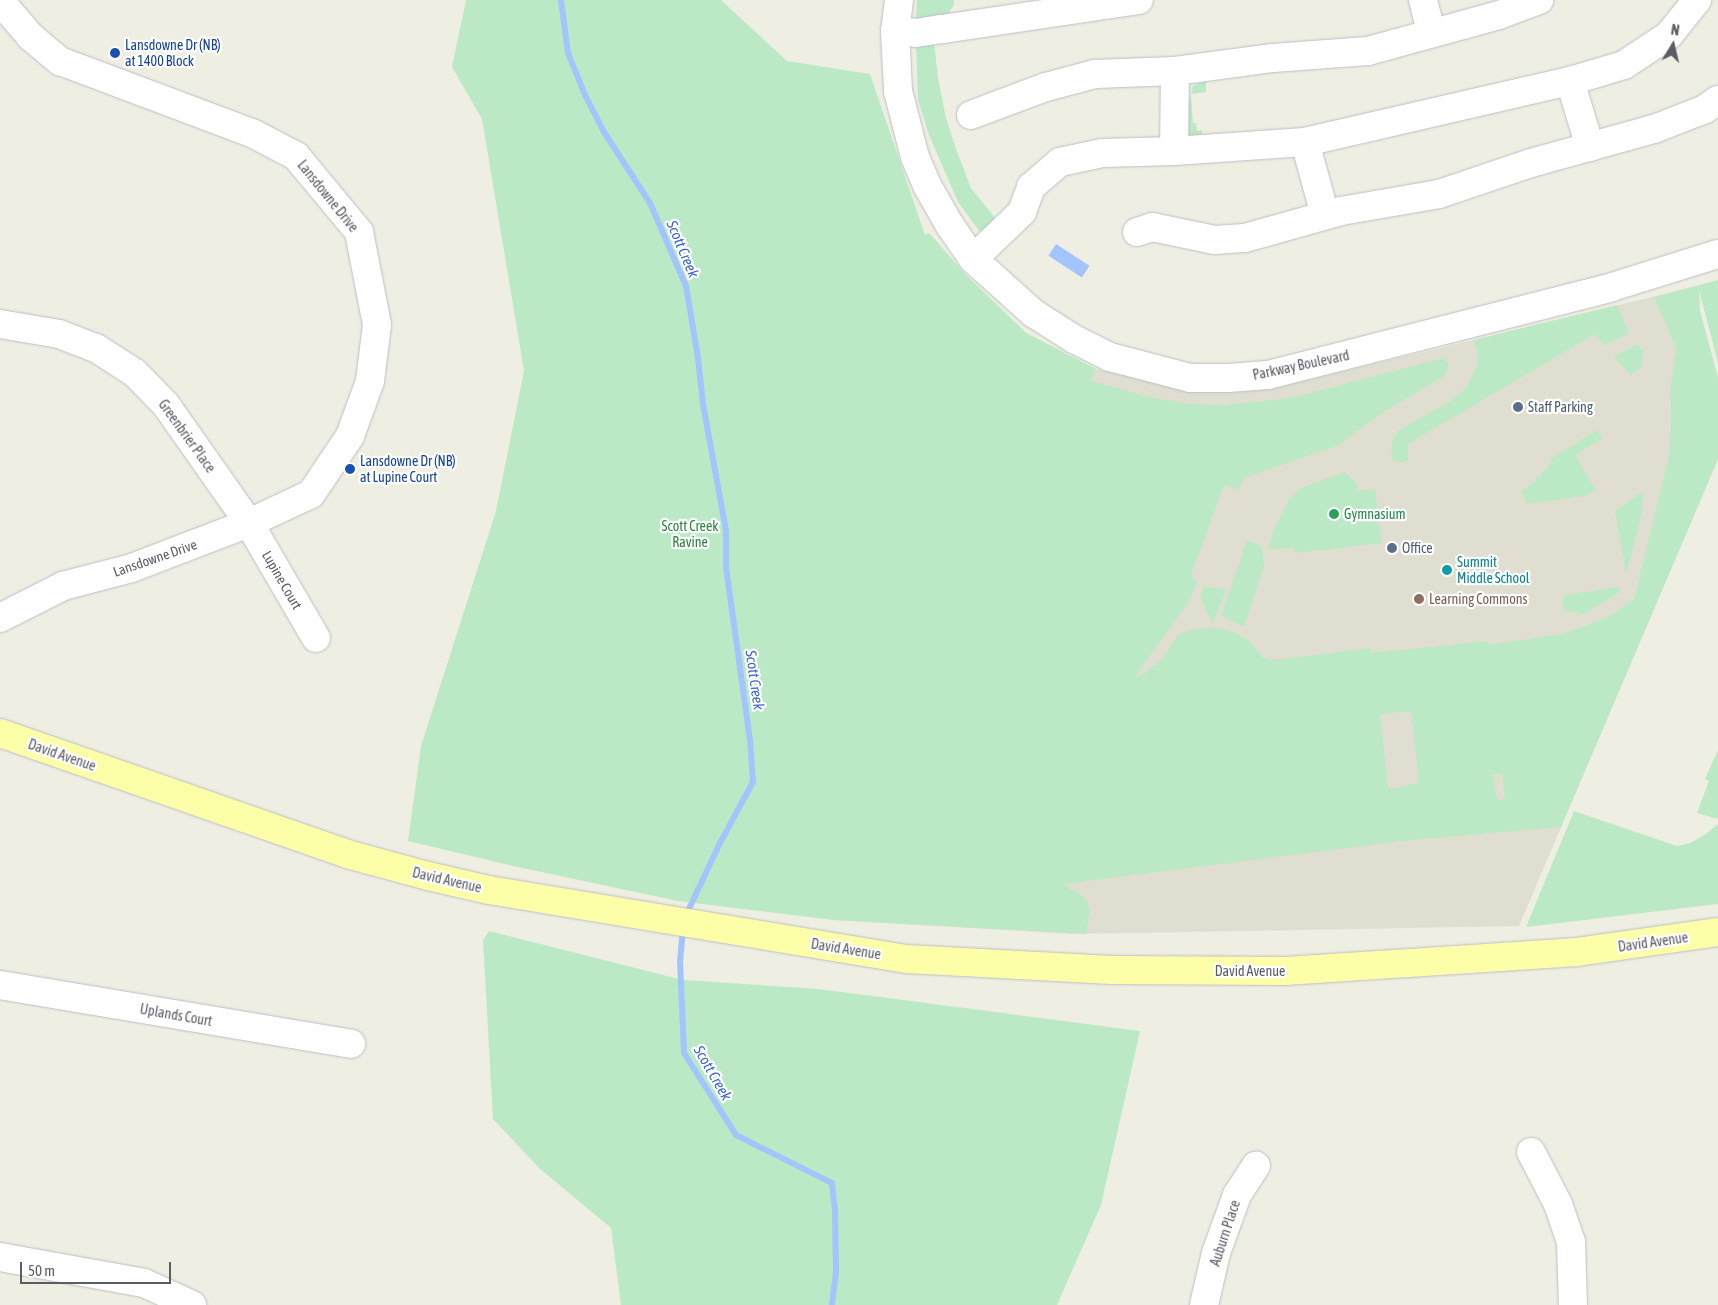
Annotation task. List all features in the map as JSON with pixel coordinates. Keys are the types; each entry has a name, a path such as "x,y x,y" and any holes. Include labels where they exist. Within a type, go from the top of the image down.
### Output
{"main road":[{"name":"David Avenue","path":"0,733 347,854 489,890 908,959 1112,970 1285,971 1577,952 1718,932"}],"street":[{"name":"Parkway Boulevard","path":"899,0 895,32 898,91 915,158 945,217 973,259 1033,313 1074,339 1110,357 1190,378 1268,375 1618,285 1718,254"},
{"path":"895,32 916,33 1138,0"},
{"path":"1423,0 1431,33"},
{"path":"971,116 1046,86 1095,74 1175,71 1273,58 1368,52 1498,15 1538,0"},
{"path":"973,259 1022,212 1032,187 1060,162 1102,152 1174,151 1305,142 1570,81 1624,65 1669,35 1697,0"},
{"name":"Lansdowne Drive","path":"0,1 31,37 60,62 252,132 296,156 359,232 377,325 370,381 350,436 311,494 249,523 132,568 63,586 0,618"},
{"path":"1174,151 1175,71"},
{"path":"1570,81 1590,147"},
{"path":"1137,232 1152,227 1215,240 1245,238 1325,215 1439,194 1654,129 1705,109 1718,100"},
{"path":"1305,142 1325,215"},
{"name":"Greenbrier Place","path":"0,324 60,334 96,348 135,373 166,405 249,523"},
{"name":"Lupine Court","path":"249,523 316,638"},
{"name":"Uplands Court","path":"0,985 351,1044"},
{"path":"1531,1152 1558,1204 1571,1242 1573,1305"},
{"name":"Auburn Place","path":"1204,1305 1216,1253 1237,1195 1256,1166"},
{"path":"0,1257 144,1283 192,1305"}],"shaded area":[{"name":"Summit Middle School","path":"929,233 965,274 1026,333 1096,369 1186,389 1274,388 1698,286 1700,311 1718,378 1718,459 1519,926 1071,934 834,920"}],"green space":[{"name":"Scott Creek Ravine","path":"466,0 721,0 787,61 870,74 925,235 929,233 965,274 1026,333 1096,369 1091,381 1149,397 1190,404 1226,405 1291,398 1444,358 1448,362 1448,369 1443,377 1380,414 1339,445 1244,478 1238,490 1224,485 1191,575 1197,582 1190,600 1135,676 1142,675 1172,651 1162,658 1179,634 1194,629 1218,628 1236,633 1250,642 1264,658 1275,660 1370,648 1371,653 1487,641 1488,645 1562,634 1606,618 1634,599 1668,461 1671,422 1670,391 1676,348 1654,297 1718,280 1718,363 1699,290 1700,311 1718,378 1718,459 1561,827 1401,841 1064,884 1086,899 1090,911 1086,934 834,920 678,901 513,866 408,841 421,746 496,511 524,371 482,119 452,67","holes":["1411,711 1419,782 1397,788 1388,788 1380,714","1493,774 1502,774 1505,799 1497,800"]},
{"path":"917,0 954,0 954,5 948,14 916,19"},
{"path":"934,41 938,78 946,118 956,149 971,188 996,219 980,232 958,202 929,135 918,100 916,43"},
{"path":"1206,80 1206,92 1191,94 1193,123 1196,123 1197,131 1202,130 1203,139 1196,140 1185,135 1185,116 1193,86"},
{"path":"1617,305 1629,333 1604,345 1595,334 1408,444 1408,459 1405,463 1393,461 1391,449 1394,436 1401,429 1449,402 1466,388 1477,366 1478,352 1474,340"},
{"path":"1636,345 1643,350 1643,357 1641,367 1631,375 1614,357"},
{"path":"1597,430 1603,438 1575,455 1596,491 1584,496 1527,504 1521,491 1536,481 1535,479 1542,474 1541,472 1549,468 1548,465 1552,463 1549,460"},
{"name":"Gymnasium","path":"1344,472 1356,482 1358,491 1375,489 1382,543 1295,553 1294,548 1268,549 1274,529 1289,499 1301,488"},
{"path":"1644,491 1641,517 1626,574 1615,511"},
{"path":"1247,540 1262,546 1264,567 1244,627 1221,616"},
{"path":"1204,586 1226,590 1213,624 1200,597"},
{"path":"1621,587 1617,594 1584,614 1564,610 1563,595"},
{"path":"1718,750 1718,819 1697,813 1709,781 1705,779"},
{"path":"1574,811 1677,846 1690,843 1706,834 1718,824 1718,904 1526,927"},
{"path":"489,931 683,980 819,989 1140,1031 1101,1205 1057,1305 621,1305 611,1228 539,1168 493,1119 483,940"}],"water":[{"path":"1056,244 1090,266 1082,278 1048,256"}],"waterway":[{"name":"Scott Creek","path":"561,0 568,53 585,95 604,132 650,203 686,286 698,358 703,404 726,530 726,567 750,739 753,782 719,845 686,915"},
{"name":"Scott Creek","path":"683,928 680,961 684,1053 736,1135 832,1183 835,1212 836,1272 832,1305"}],"place":[{"name":"Lansdowne Dr (NB) at 1400 Block","path":"115,53"},
{"name":"Staff Parking","path":"1518,407"},
{"name":"Lansdowne Dr (NB) at Lupine Court","path":"350,469"},
{"name":"Gymnasium","path":"1334,514"},
{"name":"Office","path":"1392,548"},
{"name":"Summit Middle School","path":"1447,570"},
{"name":"Learning Commons","path":"1419,599"}]}
